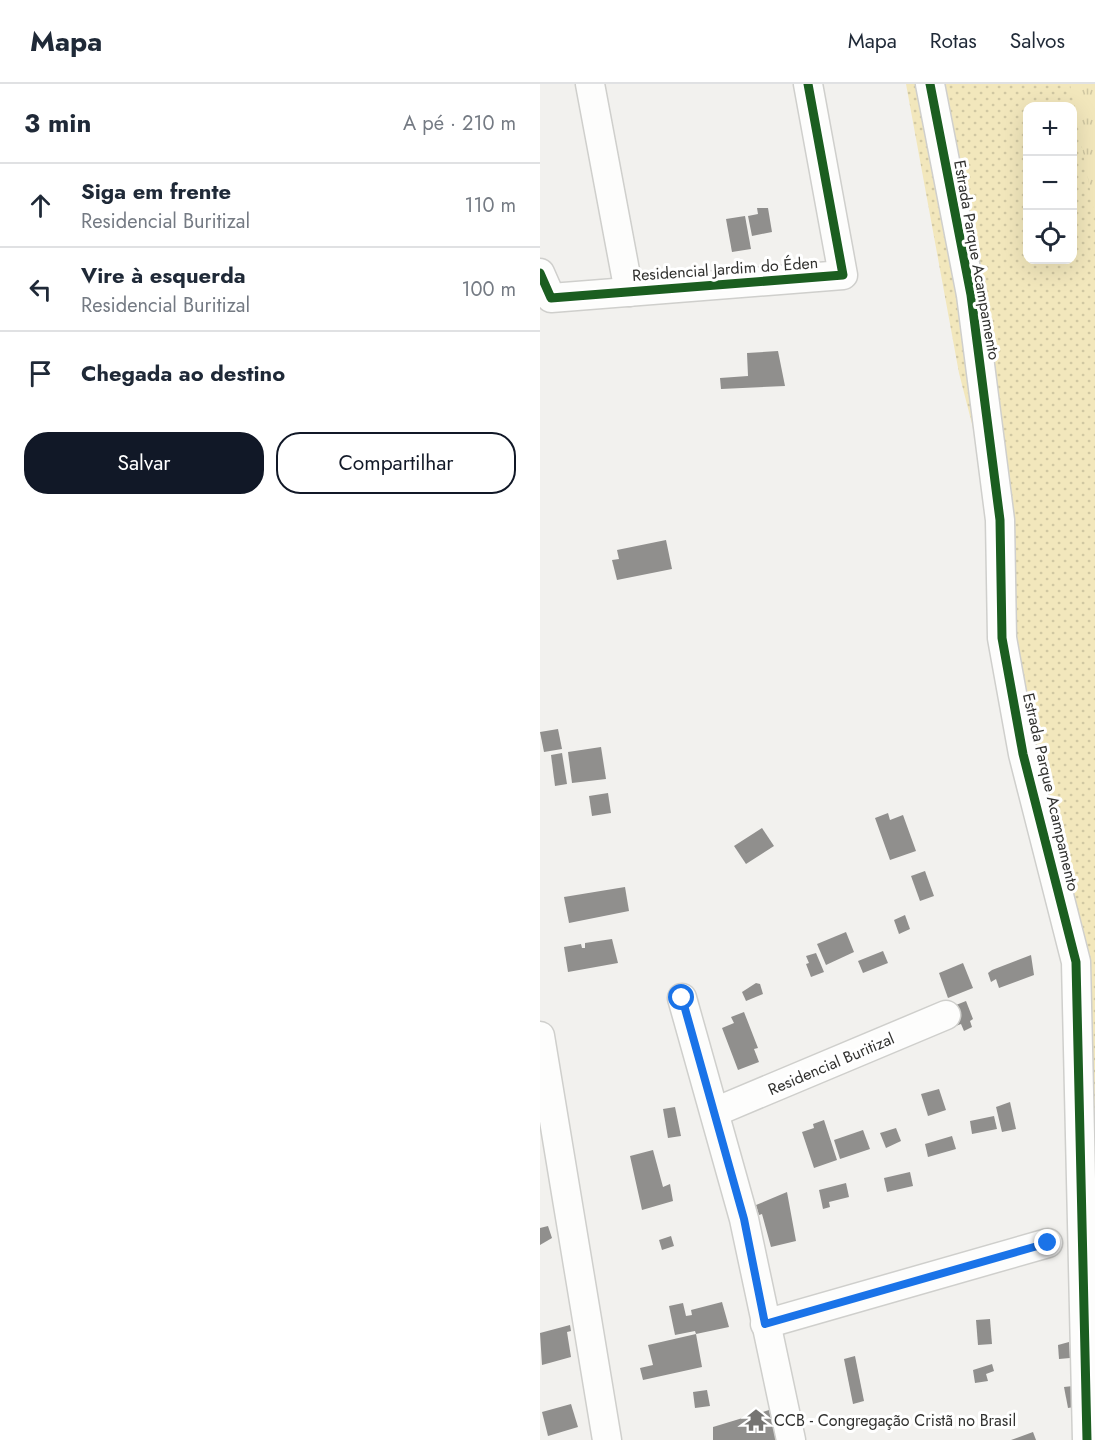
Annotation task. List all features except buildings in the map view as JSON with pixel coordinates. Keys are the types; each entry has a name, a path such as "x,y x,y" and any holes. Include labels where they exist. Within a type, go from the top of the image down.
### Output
{"street":[{"name":"Residencial Jardim do Éden","path":"590,84 629,292"},
{"name":"Residencial Jardim do Éden","path":"540,273 551,298 843,275 808,84"},
{"name":"Estrada Parque Acampamento","path":"930,84 974,318 999,520 1002,638 1023,754 1076,962 1087,1440"},
{"path":"682,998 716,1112 744,1219 791,1440"},
{"name":"Residencial Buritizal","path":"716,1112 946,1015"},
{"path":"540,1036 607,1440"},
{"path":"765,1324 1048,1243"}],"green space":[{"path":"906,84 1095,84 1095,1440 1066,972 986,479 959,373"},
{"path":"1070,84 1095,84 1095,216 1077,121 1077,102 1073,102"}],"cycle path":[{"path":"540,273 551,298 843,275 808,84"},
{"path":"930,84 971,295 1000,520 1002,638 1023,754 1076,962 1087,1440"}],"place":[{"name":"CCB - Congregação Cristã no Brasil","path":"756,1420"}],"route":[{"path":"682,998 716,1112 744,1219 765,1324 1048,1243"}]}
